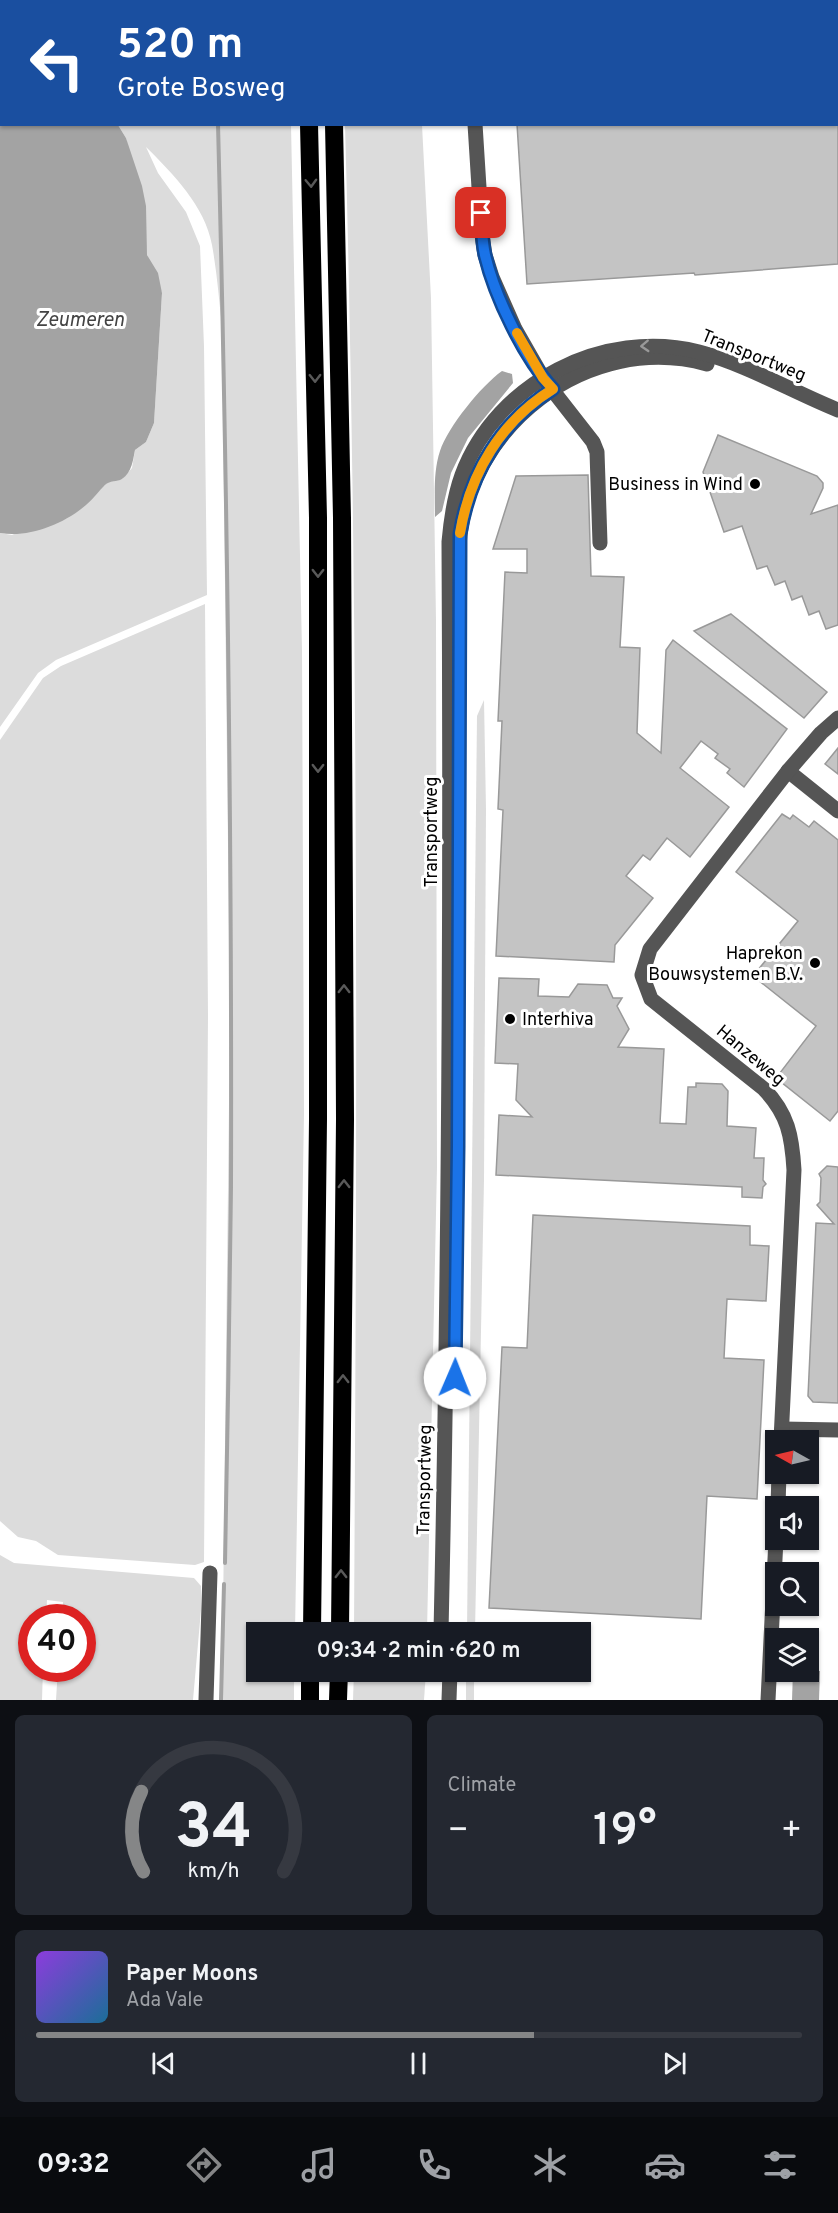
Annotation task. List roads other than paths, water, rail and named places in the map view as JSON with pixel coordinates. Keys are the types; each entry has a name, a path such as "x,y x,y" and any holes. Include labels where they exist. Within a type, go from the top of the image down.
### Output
{"highway":[{"path":"309,126 318,518 318,1119 312,1622"},
{"path":"334,126 342,518 345,1119 340,1622"},
{"path":"309,1700 310,1682"},
{"path":"338,1700 339,1682"}],"street":[{"path":"475,126 485,255 502,303 548,383 587,432 597,452 600,543"},
{"name":"Transportweg","path":"451,1622 458,1146 460,534 470,489 493,446 548,383 565,366 596,354 641,346 667,346 701,352 838,410"},
{"name":"Transportweg","path":"441,1622 449,1138 451,845 449,542 451,521 462,475 479,443 510,405 548,383 620,362 653,358 687,360 726,370 838,417"},
{"name":"Hanzeweg","path":"781,1430 794,1170 792,1140 783,1114 775,1101 764,1089 651,999 642,975 650,949 788,771 821,733 838,718"},
{"path":"788,771 838,811"},
{"path":"819,1431 838,1430"},
{"path":"768,1700 775,1550"},
{"path":"206,1700 210,1573"},
{"path":"440,1682 440,1700"},
{"path":"449,1700 450,1682"}],"water":[{"name":"Zeumeren","path":"0,126 119,126 126,138 142,186 146,206 147,255 158,273 162,293 154,423 146,442 135,450 128,473 122,479 107,483 77,512 46,528 23,533 0,533"},
{"path":"502,371 512,374 513,383 468,438 451,473 442,511 435,517 436,467 444,441 466,408"},
{"path":"820,1671 819,1700 792,1700 793,1682 819,1682"}],"waterway":[{"path":"218,126 231,921 231,1187 225,1563"},
{"path":"221,1700 224,1584"}],"place":[{"name":"Business in Wind","path":"755,484"},
{"name":"Haprekon Bouwsystemen B.V.","path":"815,963"},
{"name":"Interhiva","path":"510,1019"}]}
